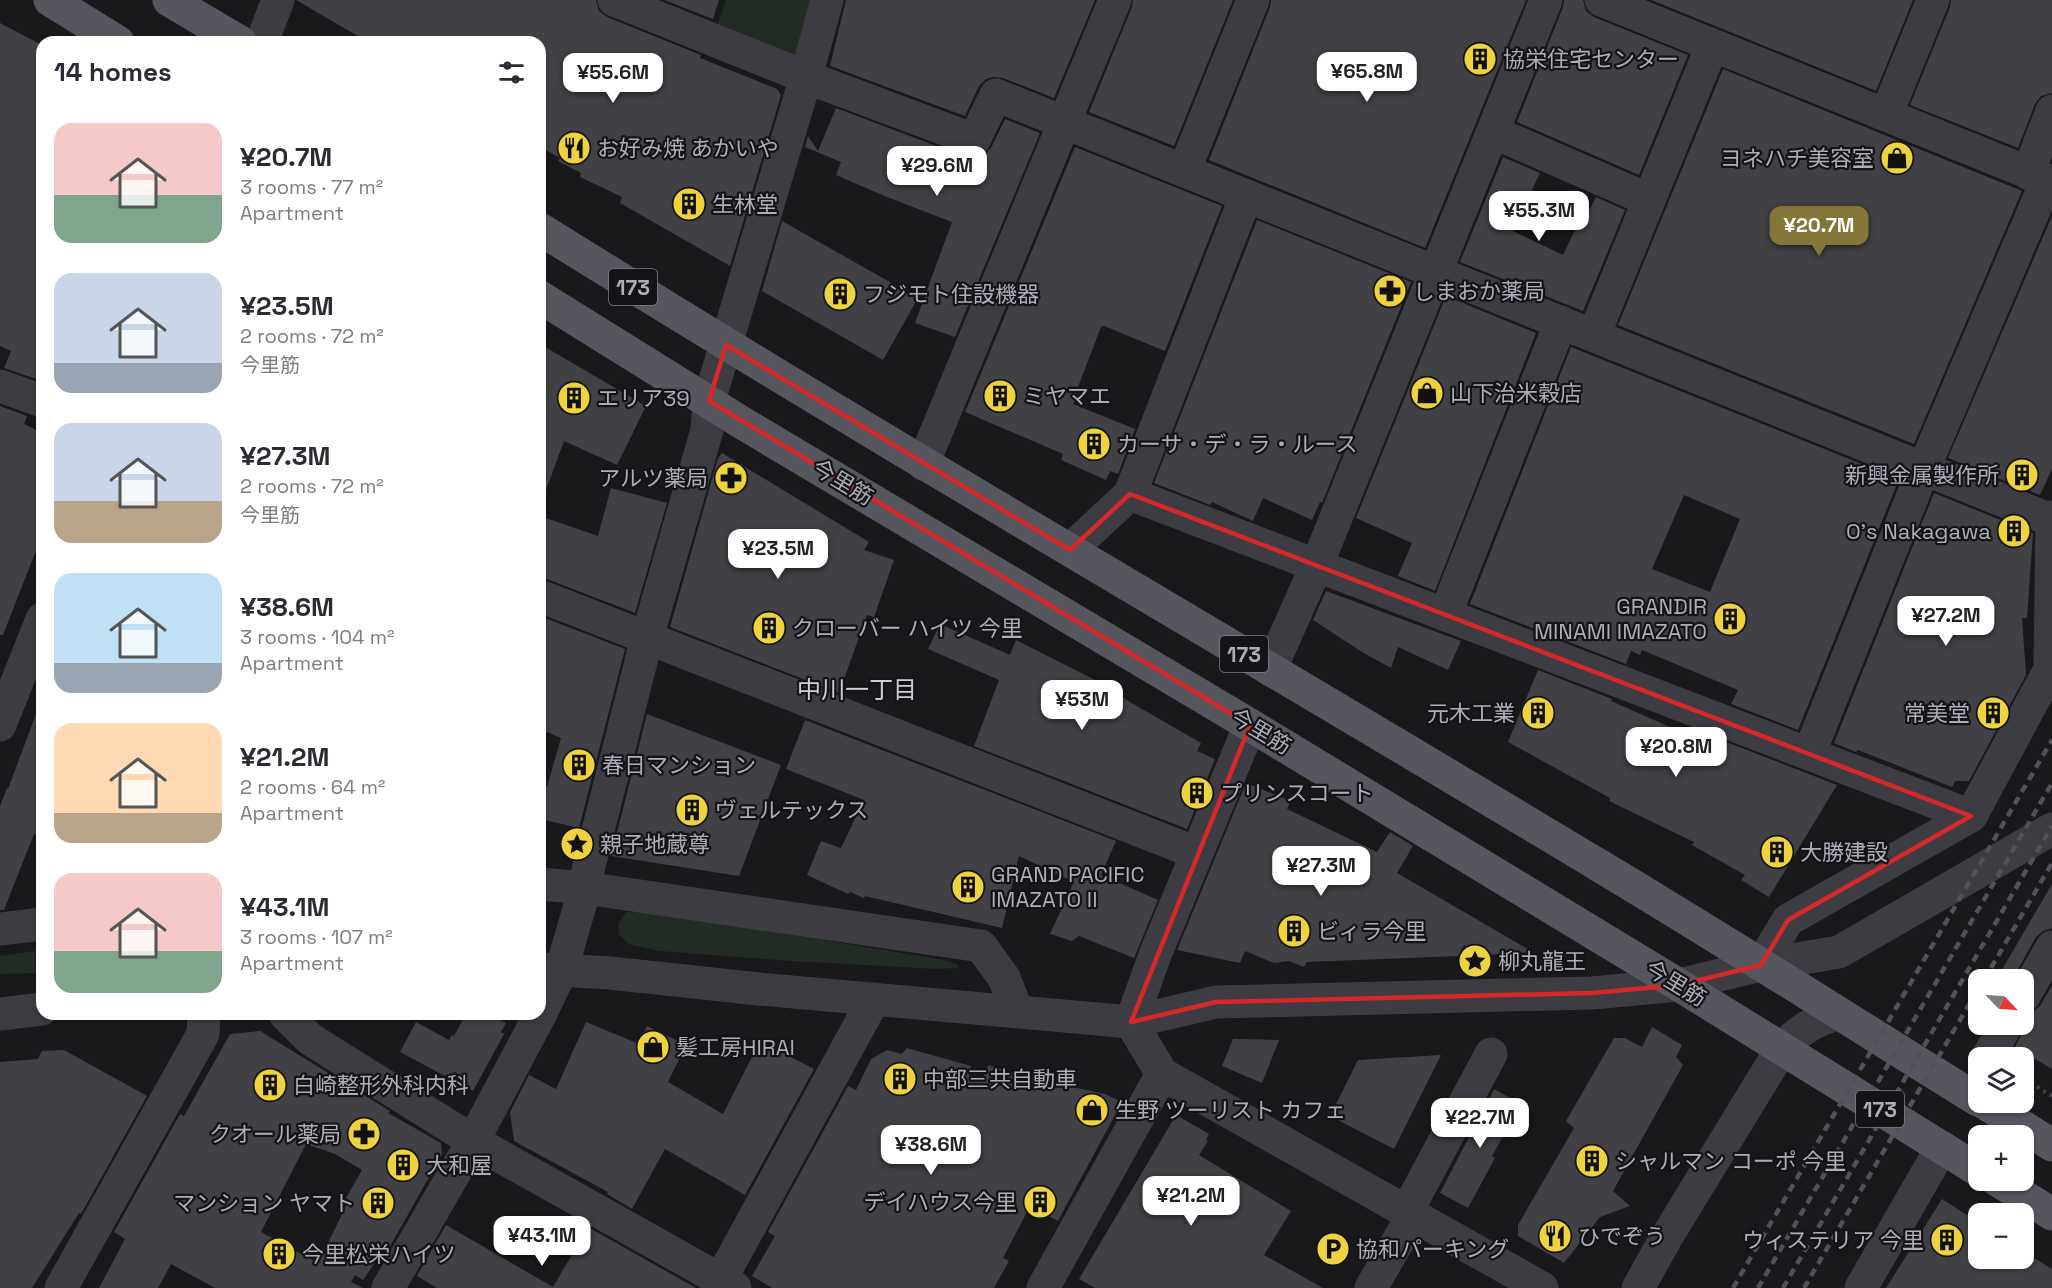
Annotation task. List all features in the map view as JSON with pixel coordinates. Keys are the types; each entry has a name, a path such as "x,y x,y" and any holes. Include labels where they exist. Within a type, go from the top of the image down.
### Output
{"main road":[{"path":"50,0 108,36"},
{"path":"170,0 230,36"},
{"name":"173","path":"546,233 923,464 1601,866 1839,1013 1968,1087"},
{"name":"今里筋","path":"546,301 708,415 1250,724 1968,1164"},
{"name":"173","path":"2007,1113 2052,1145"},
{"path":"2014,1191 2052,1214"}],"street":[{"path":"264,36 278,0"},
{"path":"614,0 806,77 974,140 996,95 2051,518 2050,669 1971,816 1788,920 1761,965"},
{"path":"546,994 551,970 585,888 647,638 726,345 827,0"},
{"path":"923,464 1115,0"},
{"path":"1184,171 1253,0"},
{"path":"1270,670 1316,567 1546,0"},
{"path":"1601,0 2042,178"},
{"path":"1886,115 1933,0"},
{"path":"1594,335 1712,46"},
{"path":"1809,754 2042,178 2052,111"},
{"path":"1493,132 1649,200"},
{"path":"1070,550 1130,494 1246,196"},
{"path":"1445,615 1561,322"},
{"path":"0,386 36,399"},
{"path":"1130,494 1971,816"},
{"path":"546,598 1197,853"},
{"path":"0,725 36,634"},
{"path":"1131,1022 1155,955 1250,724"},
{"path":"551,970 610,973 1131,1022 1216,1002 1580,993 1679,985 1761,965 1839,952 2052,829"},
{"path":"546,885 585,888 981,946 1004,978 1017,1011"},
{"path":"0,929 36,925"},
{"path":"2034,978 2052,947"},
{"path":"291,1020 310,1039 473,1141 724,1285 874,999"},
{"path":"0,1014 36,1010"},
{"path":"1646,1285 1782,1048 1800,1031 1817,1021 1839,1013"},
{"path":"60,1288 203,1034 204,1020"},
{"path":"388,1288 473,1141 538,1020"},
{"path":"1131,1022 1162,1074 1542,1288"},
{"path":"1371,1288 1491,1054"},
{"path":"1042,1288 1162,1074"},
{"path":"1861,1288 1942,1147"}],"path":[{"path":"2034,1085 2052,1096"}],"highlighted area":[{"path":"726,345 1070,550 1130,494 1971,816 1788,920 1761,965 1679,985 1592,993 1216,1002 1131,1022 1250,725 709,401"}],"shaded area":[{"path":"726,0 812,0 795,57 717,26"},
{"path":"626,912 664,913 944,960 958,965 958,968 936,969 792,961 659,951 629,944 619,935 618,924"},
{"path":"36,951 36,973 0,974 0,956"}],"building":[{"path":"296,0 596,0 599,11 607,17 777,89 781,95 730,266 620,203 622,197 580,177 581,173 558,161 560,158 546,150 546,36 358,36"},
{"path":"664,0 719,0 713,19"},
{"path":"846,0 1095,0 1054,98 1003,78 993,77 986,79 979,86 965,116 830,66"},
{"path":"1133,0 1233,0 1174,146 1089,112"},
{"path":"1271,0 1526,0 1425,248 1209,160"},
{"path":"1564,0 1583,0 1586,11 1594,17 1688,55 1639,175 1517,122"},
{"path":"1651,0 1913,0 1876,91"},
{"path":"1951,0 2052,0 2052,93 2041,96 2035,104 2018,148 1910,105"},
{"path":"0,23 36,42 36,379 4,368 11,351 0,346"},
{"path":"1723,69 2022,191 1914,444 1618,325"},
{"path":"836,108 968,158 985,155 991,148 1005,119 1040,133 955,337 915,323 952,222 836,175 841,162 805,147 808,136 818,151"},
{"path":"1075,147 1222,206 1165,351 1104,326 1101,327 1073,404 1135,429 1118,474 1110,471 1106,480 1061,460 1063,454 965,412"},
{"path":"1503,157 1540,173 1513,231 1563,255 1577,226 1580,227 1596,197 1625,210 1583,311 1460,262"},
{"path":"2052,216 2052,469 2040,495 1948,458"},
{"path":"1257,220 1411,282 1322,503 1320,502 1312,520 1263,498 1253,521 1212,502 1210,505 1154,483"},
{"name":"フジモト住設機器","path":"782,221 918,298 883,360 762,291"},
{"path":"1446,296 1536,333 1435,591 1398,576 1412,543 1356,518"},
{"path":"1571,347 1899,479 1798,730 1731,704 1738,690 1642,650 1640,655 1631,651 1626,664 1470,604","holes":["1684,495 1740,519 1710,592 1652,569"]},
{"path":"546,348 646,406 617,465 564,441 546,490"},
{"path":"0,406 27,416 24,424 36,430 36,550 3,635 0,635"},
{"path":"722,453 869,542 864,550 894,560 874,617 867,615 839,693 670,627 718,458"},
{"path":"611,488 667,503 635,613 546,579 546,518 598,536"},
{"path":"1934,493 2033,533 2027,618 2022,618 2026,675 1969,781 1955,781 1952,787 1858,750 1856,752 1834,743"},
{"path":"1326,591 1461,641 1448,670 1398,647 1391,668 1362,652 1313,620"},
{"path":"546,618 625,649 579,828 546,820 546,787 561,738 546,732"},
{"path":"940,624 1010,655 1016,640 1103,684 1201,743 1197,751 1215,759 1187,829 974,746 999,680 928,649"},
{"path":"1538,670 1612,699 1611,701 1713,746 1716,738 1837,785 1769,897 1741,880 1745,875 1692,845 1694,842 1609,801 1610,798 1508,742"},
{"path":"36,714 36,835 34,834 4,910 0,910 0,806"},
{"name":"ヴェルテックス","path":"647,714 781,765 739,876 611,856"},
{"path":"805,720 1116,841 1101,875 1158,900 1134,958 1079,936 1072,941 1050,934 1074,882 1019,856 1002,928 865,896 864,898 850,892 848,894 807,875 821,841 841,848 864,800 786,769"},
{"path":"1246,783 1291,801 1287,809 1377,852 1390,832 1413,846 1397,873 1533,952 1487,955 1464,945 1458,956 1307,962 1304,967 1289,961 1274,963 1245,951 1240,963 1177,950"},
{"path":"2052,884 2052,928 2036,937 2018,969 2002,969"},
{"path":"2052,985 2052,1069 2034,1058 2034,1047 2015,1047 2021,1035 2034,1035 2034,1011 2040,1006"},
{"path":"463,1020 500,1020 506,1023 501,1032 504,1034 473,1091 400,1052 416,1022 449,1040 452,1035 454,1036"},
{"path":"586,1022 639,1044 647,1026 686,1045 668,1082 723,1114 760,1041 814,1069 745,1195 665,1149 632,1209 607,1194 608,1192 514,1141 510,1112 529,1075 556,1089"},
{"name":"シャルマン コーポ 今里","path":"1652,1027 1682,1045 1676,1057 1683,1065 1613,1191 1630,1206 1600,1217 1564,1263 1518,1236 1518,1225 1574,1128 1566,1121 1614,1038 1625,1038 1642,1047"},
{"path":"260,1031 390,1111 388,1113 441,1143 442,1154 384,1257 380,1255 363,1280 355,1275 351,1282 363,1288 215,1288 171,1264 158,1288 99,1288 125,1239 114,1232 180,1114 184,1116 230,1034","holes":["306,1144 335,1154 362,1170 346,1198 349,1200 318,1263 261,1232"]},
{"path":"1233,1039 1279,1040 1262,1083 1222,1066"},
{"path":"907,1048 971,1066 969,1075 982,1080 988,1065 1030,1078 1105,1094 1122,1102 1058,1221 1030,1206 1003,1258 1009,1261 994,1288 772,1288 752,1276 775,1236 768,1232 848,1086 856,1090 871,1059 887,1050 902,1054"},
{"path":"64,1050 147,1096 81,1214 79,1213 32,1288 0,1288 0,1062 38,1059 42,1051"},
{"path":"1441,1055 1394,1149 1330,1116 1358,1060"},
{"path":"1494,1089 1521,1104 1492,1156 1495,1158 1468,1208 1440,1193"},
{"path":"1176,1115 1209,1134 1206,1140 1208,1141 1199,1155 1291,1211 1264,1255 1323,1288 1095,1288 1079,1279"},
{"name":"ウィステリア 今里","path":"1942,1199 1968,1216 1968,1269 2034,1269 2034,1258 2052,1269 2052,1288 1886,1288"},
{"path":"446,1225 553,1287 588,1227 696,1288 437,1288 417,1276"}],"railway":[{"path":"1733,1288 2052,740"},
{"path":"1758,1288 2052,783"},
{"path":"1783,1288 2052,826"},
{"path":"1990,969 2052,863"},
{"path":"1804,1288 1968,1006"}],"place":[{"name":"協栄住宅センター","path":"1480,59"},
{"name":"お好み焼 あかいや","path":"574,148"},
{"name":"ヨネハチ美容室","path":"1897,158"},
{"name":"生林堂","path":"689,204"},
{"name":"しまおか薬局","path":"1390,291"},
{"name":"フジモト住設機器","path":"840,294"},
{"name":"山下治米穀店","path":"1427,393"},
{"name":"ミヤマエ","path":"1000,396"},
{"name":"エリア39","path":"574,398"},
{"name":"カーサ・デ・ラ・ルース","path":"1094,444"},
{"name":"新興金属製作所","path":"2022,475"},
{"name":"アルツ薬局","path":"731,478"},
{"name":"O's Nakagawa","path":"2014,531"},
{"name":"GRANDIR MINAMI IMAZATO","path":"1730,619"},
{"name":"クローバー ハイツ 今里","path":"769,628"},
{"name":"元木工業","path":"1538,713"},
{"name":"常美堂","path":"1993,713"},
{"name":"春日マンション","path":"579,765"},
{"name":"プリンスコート","path":"1197,793"},
{"name":"ヴェルテックス","path":"692,810"},
{"name":"親子地蔵尊","path":"577,844"},
{"name":"大勝建設","path":"1777,852"},
{"name":"GRAND PACIFIC IMAZATO II","path":"968,887"},
{"name":"ビィラ今里","path":"1294,931"},
{"name":"柳丸龍王","path":"1475,961"},
{"name":"髪工房HIRAI","path":"653,1047"},
{"name":"中部三共自動車","path":"900,1079"},
{"name":"白崎整形外科内科","path":"270,1085"},
{"name":"生野 ツーリスト カフェ","path":"1092,1110"},
{"name":"クオール薬局","path":"364,1134"},
{"name":"シャルマン コーポ 今里","path":"1592,1161"},
{"name":"大和屋","path":"403,1165"},
{"name":"デイハウス今里","path":"1040,1202"},
{"name":"マンション ヤマト","path":"378,1203"},
{"name":"ひでぞう","path":"1555,1236"},
{"name":"ウィステリア 今里","path":"1947,1240"},
{"name":"協和パーキング","path":"1333,1249"},
{"name":"今里松栄ハイツ","path":"279,1254"}],"district":[{"name":"中川一丁目","path":"857,689"}]}
